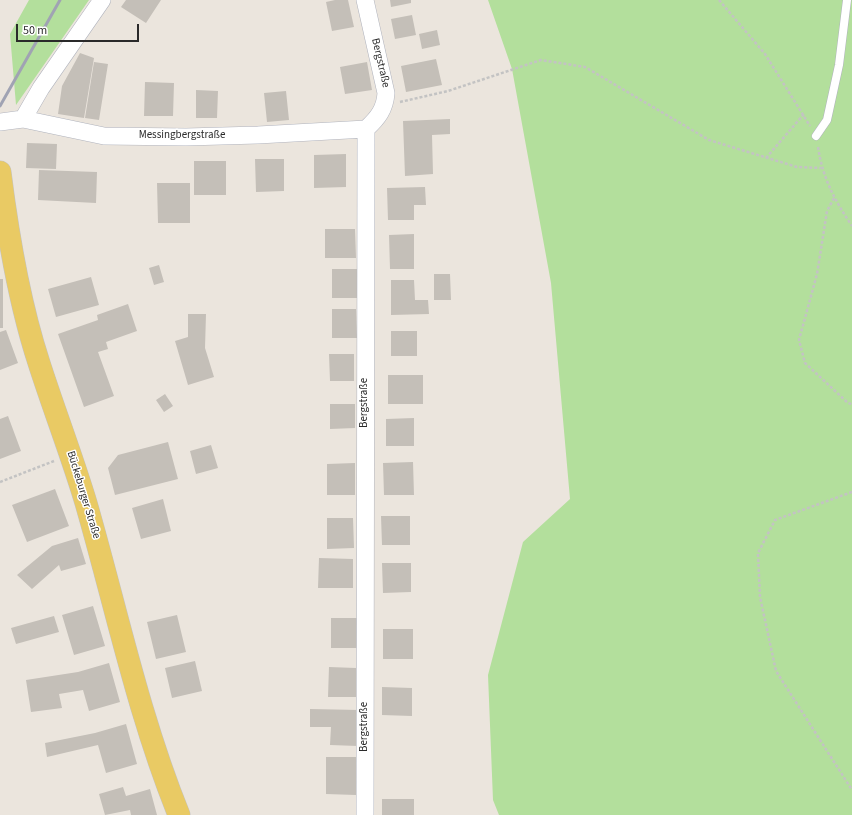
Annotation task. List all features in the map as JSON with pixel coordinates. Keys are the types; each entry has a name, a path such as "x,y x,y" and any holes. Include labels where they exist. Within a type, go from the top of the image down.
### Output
{"main road":[{"name":"Bückeburger Straße","path":"1,183 28,324 39,362 86,502 144,716 179,815"}],"street":[{"path":"23,119 41,88 102,0"},
{"name":"Bergstraße","path":"365,0 386,93 385,105"},
{"path":"366,129 377,119 385,105"},
{"name":"Messingbergstraße","path":"0,122 23,119 104,136 186,137 366,129"},
{"name":"Bergstraße","path":"365,815 366,129"}],"lane":[{"path":"816,136 827,120 839,65 847,0"}],"path":[{"path":"719,0 765,54 804,114 816,136 821,168 834,198 852,226"},
{"path":"385,105 448,91 541,60 585,67 709,140 797,167 821,168"},
{"path":"766,158 804,114"},
{"path":"834,198 827,211 817,274 799,340 805,363 848,403 852,404"},
{"path":"0,482 71,455"},
{"path":"852,492 775,520 758,553 760,597 776,671 852,790"}],"green space":[{"path":"29,0 89,0 16,105 10,34"},
{"path":"488,0 852,0 852,815 499,815 493,800 488,675 523,542 570,499 551,283 512,69"}],"building":[{"path":"126,0 161,0 146,23 121,7"},
{"path":"348,0 354,27 332,31 326,2"},
{"path":"390,0 411,0 411,3 391,7"},
{"path":"412,15 416,35 395,39 391,19"},
{"path":"437,30 440,45 422,49 419,34"},
{"path":"80,53 94,58 84,118 58,114 62,86"},
{"path":"436,59 442,85 406,92 401,66"},
{"path":"94,62 108,64 99,120 85,118"},
{"path":"367,62 372,90 345,94 340,67"},
{"path":"145,82 174,83 173,116 144,116"},
{"path":"196,90 218,91 217,118 196,118"},
{"path":"286,91 289,120 267,122 264,93"},
{"path":"450,119 450,134 432,135 433,174 405,176 403,121"},
{"path":"27,143 57,144 56,169 26,168"},
{"path":"346,154 346,187 314,188 314,155"},
{"path":"255,159 284,159 284,191 256,192"},
{"path":"194,161 226,161 226,195 194,195"},
{"path":"39,170 97,172 96,203 38,200"},
{"path":"157,183 190,183 190,223 158,223"},
{"path":"425,187 426,205 414,205 414,220 388,220 387,188"},
{"path":"325,229 355,229 356,258 325,258"},
{"path":"414,234 414,269 390,269 389,235"},
{"path":"159,265 164,282 154,285 149,268"},
{"path":"332,269 357,269 358,298 332,298"},
{"path":"434,274 450,274 451,300 434,300"},
{"path":"91,277 99,305 56,317 48,289"},
{"path":"0,279 3,279 3,328 0,328"},
{"path":"391,280 414,280 415,300 428,300 429,314 391,315"},
{"path":"128,304 137,331 106,342 108,349 98,352 114,396 84,407 58,334 98,320 97,315"},
{"path":"332,309 356,309 357,338 332,338"},
{"path":"188,314 206,314 205,348 214,377 188,385 175,341 188,337"},
{"path":"6,330 18,363 0,370 0,332"},
{"path":"391,331 417,331 417,356 391,356"},
{"path":"329,354 354,354 354,381 330,381"},
{"path":"388,375 423,375 423,404 388,404"},
{"path":"165,394 173,406 164,412 156,400"},
{"path":"330,404 355,404 355,428 330,429"},
{"path":"8,416 21,451 0,459 0,419"},
{"path":"414,418 414,446 386,446 386,419"},
{"path":"168,442 178,479 115,495 108,468 118,455"},
{"path":"211,445 218,468 196,474 190,451"},
{"path":"413,462 414,495 384,495 383,463"},
{"path":"355,463 355,495 327,495 327,464"},
{"path":"55,489 69,526 27,542 12,505"},
{"path":"163,499 171,531 141,539 132,508"},
{"path":"381,516 410,516 410,545 382,545"},
{"path":"327,518 353,518 354,548 327,549"},
{"path":"78,538 86,564 61,571 59,565 32,589 17,575 52,546"},
{"path":"319,558 353,559 353,588 318,588"},
{"path":"382,563 411,563 411,592 383,593"},
{"path":"93,606 105,646 74,655 62,615"},
{"path":"177,615 186,652 156,659 147,622"},
{"path":"54,616 59,632 16,644 11,628"},
{"path":"331,618 358,618 358,648 331,648"},
{"path":"383,629 413,629 413,659 383,659"},
{"path":"195,661 202,691 172,698 165,668"},
{"path":"109,663 120,702 89,711 83,690 59,694 62,708 31,712 26,680 78,672"},
{"path":"329,667 356,668 356,697 328,697"},
{"path":"382,687 412,688 412,716 382,715"},
{"path":"310,709 359,710 358,746 330,745 331,727 310,727"},
{"path":"126,724 137,764 106,773 98,745 47,757 45,743 95,733"},
{"path":"326,757 356,757 356,795 326,794"},
{"path":"123,787 126,796 150,789 157,815 131,815 130,810 105,815 99,794"},
{"path":"382,799 414,799 414,815 382,815"}],"railway":[{"path":"0,106 60,0"}]}
